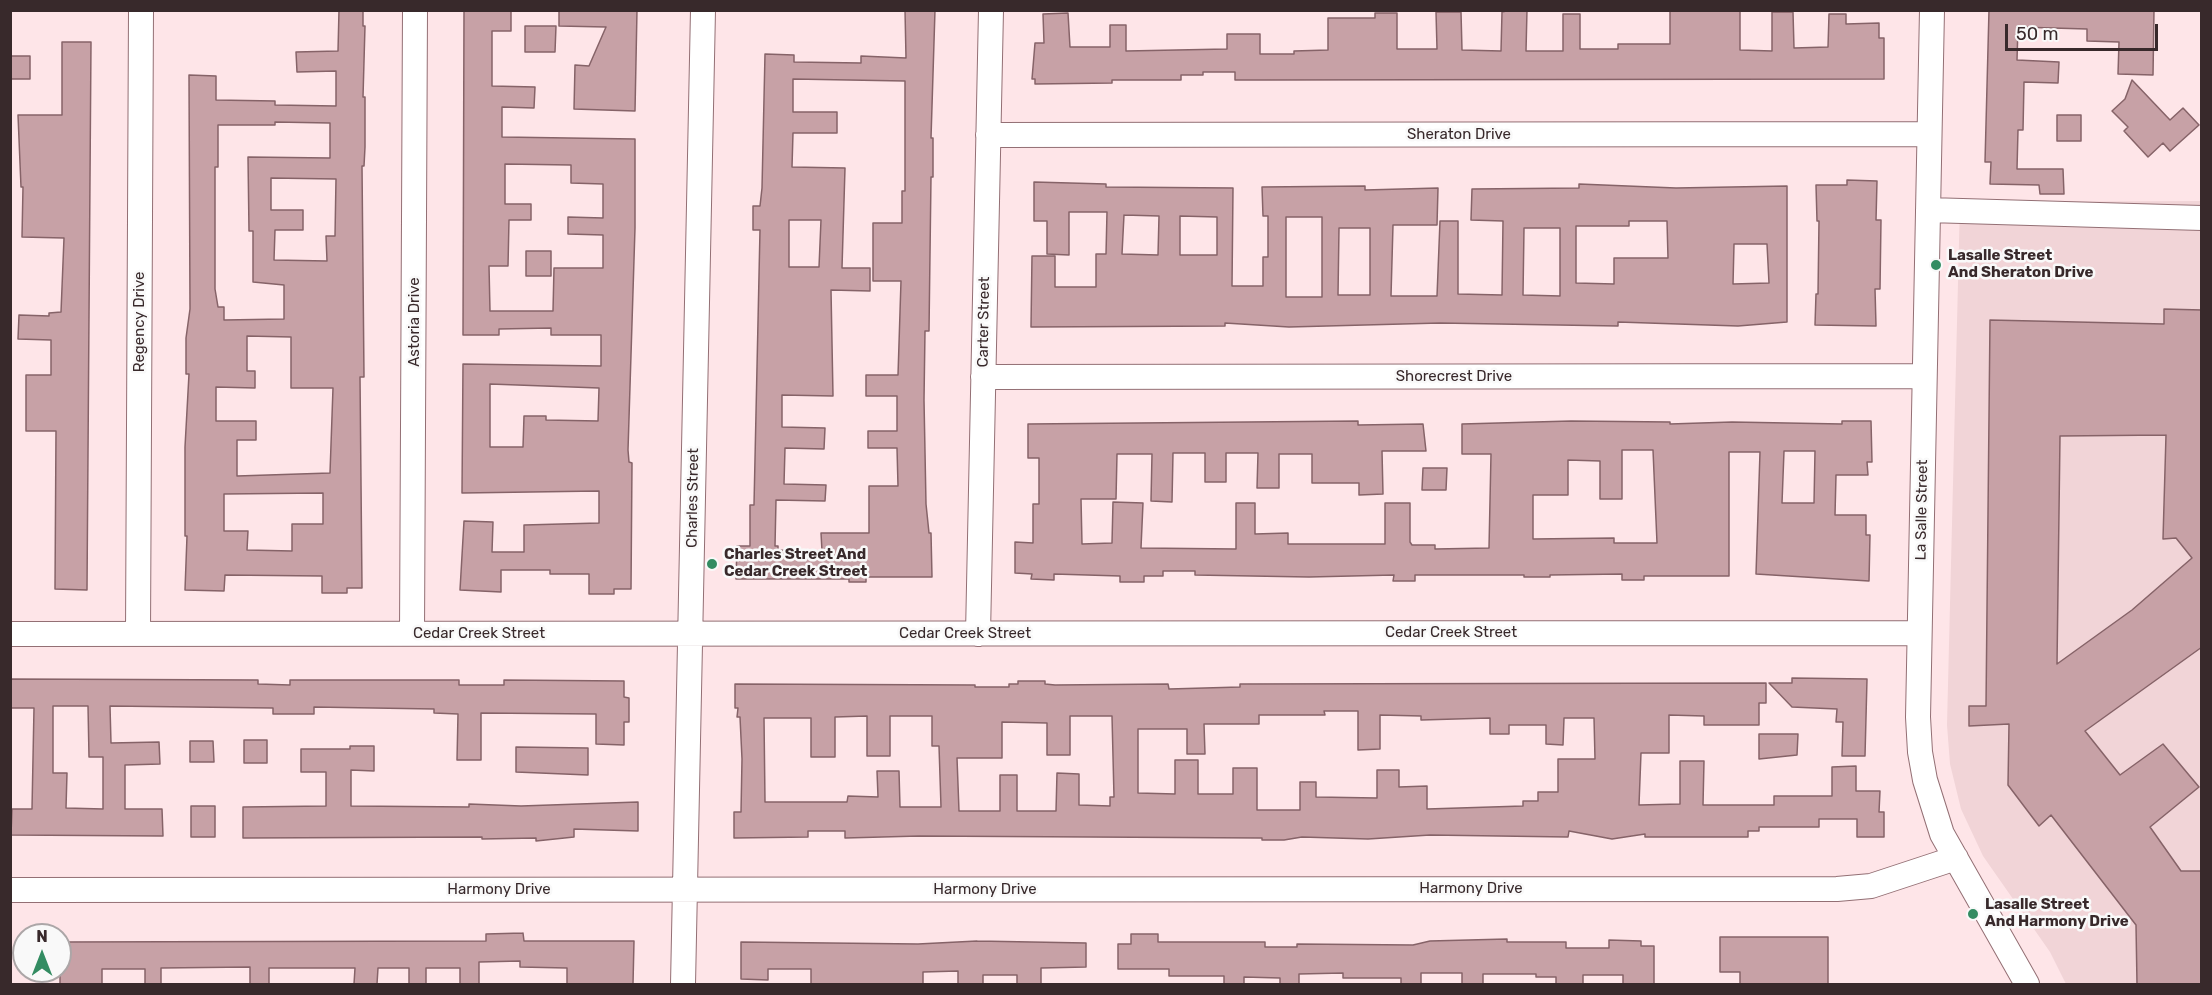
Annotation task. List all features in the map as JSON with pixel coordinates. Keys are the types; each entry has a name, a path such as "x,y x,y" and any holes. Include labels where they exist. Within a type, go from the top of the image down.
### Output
{"street":[{"name":"Regency Drive","path":"138,634 141,10"},
{"name":"Astoria Drive","path":"412,634 415,10"},
{"name":"Charles Street","path":"682,984 703,10"},
{"name":"Carter Street","path":"978,634 991,10"},
{"name":"La Salle Street","path":"1932,10 1917,717 1920,752 1932,807 1942,834 2027,984"},
{"name":"Sheraton Drive","path":"988,135 1929,134"},
{"path":"1928,210 2202,218"},
{"name":"Shorecrest Drive","path":"983,377 1924,376"},
{"name":"Cedar Creek Street","path":"10,634 1919,633"},
{"name":"Harmony Drive","path":"10,890 1837,889 1871,886 1956,858"}],"shaded area":[{"path":"2201,201 2201,984 2066,984 2050,952 1983,856 1961,809 1950,764 1947,725 1960,202"}],"building":[{"path":"339,10 363,10 363,26 365,26 363,97 365,97 365,147 364,166 362,166 364,377 360,377 362,588 347,588 347,593 322,593 322,576 225,575 224,591 185,590 187,536 185,536 185,447 189,374 186,374 186,338 190,309 189,75 216,76 216,100 275,101 275,105 336,106 336,71 297,72 296,52 338,51","holes":["275,122 330,123 330,158 248,157 249,231 253,231 253,282 284,285 284,319 224,320 224,307 218,307 215,289 215,167 218,167 218,125 275,125","271,178 336,179 335,236 326,236 327,261 274,260 275,230 303,230 303,210 271,210","247,336 291,337 291,388 333,388 330,473 237,476 237,440 256,440 256,421 216,421 216,387 255,388 255,371 247,371","323,493 323,524 292,524 292,551 247,550 248,531 224,531 224,494"]},
{"path":"464,10 511,10 511,31 492,31 492,86 535,87 534,108 502,107 502,137 635,139 635,228 628,450 629,462 632,463 631,589 614,589 614,594 589,594 589,574 550,574 550,570 501,570 501,592 460,590 464,521 493,522 492,552 524,552 524,525 599,523 599,491 462,493 463,364 601,366 601,335 551,335 551,328 499,329 499,335 463,335","holes":["505,164 571,165 571,183 603,184 603,218 568,217 568,234 603,235 603,268 554,268 553,311 490,311 489,266 508,266 509,220 531,220 531,204 505,204","490,384 599,388 598,421 546,420 546,416 524,416 523,447 490,447"]},
{"path":"559,10 637,10 635,111 574,109 575,65 589,66 606,27 559,26"},
{"path":"905,10 935,10 929,331 925,331 924,400 926,504 929,533 931,533 932,577 866,577 866,582 849,582 849,579 736,579 737,546 750,546 750,505 754,505 760,230 753,230 753,206 760,206 762,188 765,54 794,55 794,62 861,63 861,56 906,58","holes":["793,79 905,81 905,191 902,191 902,223 873,223 873,281 901,281 898,375 866,375 866,396 897,396 897,431 868,431 868,448 897,448 898,486 869,486 869,533 821,533 822,551 778,550 778,546 775,546 776,500 825,501 826,485 784,484 785,448 824,449 825,428 782,427 782,395 833,396 831,290 870,291 870,268 842,268 845,168 792,167 793,133 837,133 837,112 793,112","789,220 821,220 819,267 789,267"]},
{"path":"1527,10 1526,51 1563,51 1563,14 1580,14 1580,49 1618,49 1618,44 1670,44 1670,10 1740,10 1740,50 1772,51 1772,12 1793,12 1794,48 1828,47 1829,14 1846,14 1846,24 1879,23 1879,38 1884,38 1884,79 1235,80 1235,72 1203,72 1203,75 1181,75 1181,80 1112,80 1112,83 1035,84 1035,79 1032,79 1035,43 1044,43 1043,14 1068,13 1070,47 1110,47 1110,25 1126,25 1126,51 1227,49 1227,34 1260,34 1260,54 1294,54 1294,51 1328,50 1328,18 1375,18 1375,13 1397,13 1397,49 1437,49 1436,12 1461,12 1462,50 1501,51 1502,12"},
{"path":"1989,10 2154,10 2153,75 2118,74 2119,42 2087,41 2087,29 2018,27 2017,60 2059,62 2058,83 2024,82 2023,130 2018,130 2017,169 2063,169 2064,194 2040,194 2039,185 1990,184 1991,162 1985,162"},
{"path":"525,26 556,26 555,52 525,52"},
{"path":"62,42 91,42 87,590 55,589 56,431 26,431 26,375 51,375 51,340 18,339 19,315 49,316 49,313 61,312 64,238 22,237 23,187 21,187 18,115 62,115"},
{"path":"10,56 30,56 30,79 10,79"},
{"path":"2132,80 2170,120 2183,108 2199,125 2170,151 2163,143 2148,157 2124,131 2128,127 2112,111 2125,99"},
{"path":"2057,115 2081,115 2081,141 2057,141"},
{"path":"1847,180 1877,181 1876,220 1881,220 1880,289 1875,289 1876,326 1815,325 1816,294 1818,294 1819,221 1817,221 1816,185 1847,185"},
{"path":"1034,182 1106,184 1106,187 1233,188 1232,286 1263,286 1263,257 1268,257 1268,216 1263,216 1262,187 1365,186 1365,190 1438,188 1437,225 1393,225 1391,296 1437,296 1440,221 1458,221 1458,294 1502,295 1503,221 1471,220 1472,189 1579,188 1579,184 1676,188 1787,186 1787,322 1738,326 1618,322 1618,326 1440,323 1289,327 1225,323 1225,326 1031,327 1032,256 1055,256 1055,287 1096,287 1096,254 1106,254 1107,212 1069,212 1069,255 1047,254 1047,221 1034,221","holes":["1124,215 1159,216 1158,255 1122,254","1180,216 1217,217 1217,255 1180,255","1286,217 1322,217 1322,297 1286,297","1629,221 1667,221 1668,258 1614,258 1614,284 1576,283 1576,226 1629,226","1339,228 1370,228 1370,295 1338,295","1524,228 1560,228 1560,296 1523,295","1734,244 1767,244 1769,283 1733,284"]},
{"path":"526,251 551,251 551,276 526,276"},
{"path":"2164,309 2202,310 2202,647 2085,731 2120,775 2163,744 2199,787 2150,827 2181,871 2202,871 2202,984 2137,984 2136,925 2051,815 2039,826 2008,785 2009,724 1969,726 1969,706 1986,706 1990,320 2164,324","holes":["2166,435 2163,539 2176,538 2192,558 2132,610 2057,664 2060,436"]},
{"path":"1358,421 1358,425 1423,424 1426,451 1382,451 1383,494 1359,495 1359,483 1312,483 1312,454 1279,454 1279,488 1257,488 1258,453 1226,453 1226,482 1205,482 1205,453 1173,453 1172,502 1151,501 1152,454 1117,454 1116,499 1081,499 1082,544 1112,543 1113,502 1143,503 1141,548 1236,549 1236,503 1255,503 1255,534 1288,533 1288,544 1385,544 1385,503 1410,503 1410,542 1412,545 1435,545 1435,549 1489,548 1491,454 1462,454 1462,424 1571,421 1670,422 1670,424 1732,422 1842,424 1842,421 1871,421 1872,462 1867,462 1868,475 1836,475 1835,515 1866,515 1866,535 1870,535 1869,581 1756,574 1760,452 1729,452 1729,576 1644,576 1644,580 1622,580 1622,574 1550,575 1550,577 1415,575 1415,581 1393,581 1394,575 1309,577 1195,575 1195,571 1163,571 1163,576 1144,576 1144,582 1120,582 1120,576 1054,574 1054,580 1031,579 1032,574 1015,573 1015,542 1033,543 1033,504 1039,504 1039,458 1028,458 1028,424","holes":["1622,450 1653,450 1657,543 1614,543 1614,538 1533,539 1533,495 1568,495 1568,460 1600,461 1600,499 1622,499","1784,451 1815,451 1814,503 1782,503"]},
{"path":"1423,468 1447,468 1446,490 1422,490"},
{"path":"1792,678 1867,679 1865,756 1842,756 1843,722 1836,722 1837,709 1792,707 1769,683 1792,683"},
{"path":"10,679 258,680 258,684 290,685 290,680 459,680 459,685 504,685 504,680 624,681 624,697 629,698 629,722 624,722 624,745 596,744 596,714 481,713 481,760 457,760 458,714 434,713 434,709 314,707 314,714 273,714 273,708 110,706 111,743 159,742 160,764 125,765 125,809 162,809 163,836 11,835 12,809 32,809 34,708 10,708","holes":["53,706 88,706 89,757 103,757 103,809 66,808 67,773 53,773"]},
{"path":"1018,681 1045,681 1045,684 1055,685 1168,684 1169,689 1240,687 1240,684 1766,683 1766,703 1759,703 1759,725 1704,725 1704,716 1669,715 1669,753 1641,753 1639,805 1680,804 1680,761 1704,761 1703,805 1774,805 1774,796 1832,796 1832,767 1856,766 1856,791 1880,791 1879,812 1884,812 1884,837 1857,837 1857,819 1819,819 1819,827 1759,827 1759,831 1748,831 1748,837 1645,837 1645,834 1612,839 1569,831 1568,837 1430,835 1368,839 1302,837 1284,840 919,836 845,838 845,831 808,831 808,837 734,838 734,812 741,812 742,759 740,717 737,717 738,708 735,708 735,684 1009,687 1009,684 1018,684","holes":["1324,711 1358,711 1358,750 1380,749 1380,715 1421,716 1421,720 1490,718 1490,734 1509,734 1509,725 1546,725 1546,744 1563,745 1564,718 1594,718 1595,759 1558,759 1558,792 1538,792 1538,801 1523,801 1523,806 1427,809 1427,786 1399,787 1399,770 1377,770 1377,798 1316,797 1316,782 1300,782 1300,810 1257,810 1257,768 1233,768 1233,794 1198,794 1198,760 1175,760 1175,794 1138,793 1138,729 1187,729 1187,754 1205,754 1204,724 1259,724 1259,715 1325,715","867,716 867,756 890,756 890,716 932,716 932,746 939,746 941,807 900,807 899,771 877,771 878,797 848,796 847,802 765,802 764,718 811,718 811,757 835,757 835,717","1070,716 1112,716 1114,797 1110,797 1110,806 1079,805 1079,774 1057,773 1056,811 1017,811 1017,775 1000,775 1000,811 959,811 957,758 1002,758 1002,722 1047,723 1047,755 1070,755"]},
{"path":"1759,734 1798,734 1797,755 1759,759"},
{"path":"244,740 267,740 267,763 244,763"},
{"path":"190,741 213,741 214,762 190,762"},
{"path":"350,746 374,746 374,771 351,770 351,806 469,807 469,804 521,806 638,802 638,831 574,829 574,837 536,841 536,838 482,839 482,837 243,838 243,807 326,806 326,772 301,772 301,749 350,749"},
{"path":"516,747 588,748 588,775 516,772"},
{"path":"191,806 215,806 215,837 191,837"},
{"path":"523,933 524,941 634,941 633,984 567,984 567,968 520,967 520,961 479,962 479,984 460,984 460,968 426,968 426,984 409,984 409,968 378,968 377,984 354,984 355,968 269,968 269,984 250,984 250,967 161,968 161,984 145,984 145,969 102,969 102,984 60,984 72,983 72,942 486,941 486,934"},
{"path":"1131,934 1158,934 1158,942 1265,942 1265,947 1297,947 1297,944 1413,945 1430,941 1507,939 1507,942 1566,942 1566,948 1609,948 1609,940 1641,941 1641,946 1654,946 1654,984 1623,984 1623,975 1583,975 1583,984 1556,984 1556,977 1536,977 1536,974 1483,974 1483,984 1462,984 1462,973 1421,973 1421,984 1401,984 1401,978 1343,978 1343,973 1299,974 1299,984 1280,984 1280,978 1244,977 1244,984 1224,984 1224,976 1169,976 1169,969 1118,969 1118,944 1131,944"},
{"path":"1720,937 1828,937 1828,984 1740,984 1740,972 1720,972"},
{"path":"977,941 1086,943 1086,967 1041,968 1041,984 1017,984 1017,975 983,975 983,984 958,984 958,971 923,972 923,984 811,984 811,969 768,969 768,980 741,979 741,942 918,944"}],"place":[{"name":"Lasalle Street And Sheraton Drive","path":"1936,265"},
{"name":"Charles Street And Cedar Creek Street","path":"712,564"},
{"name":"Lasalle Street And Harmony Drive","path":"1973,914"}]}
